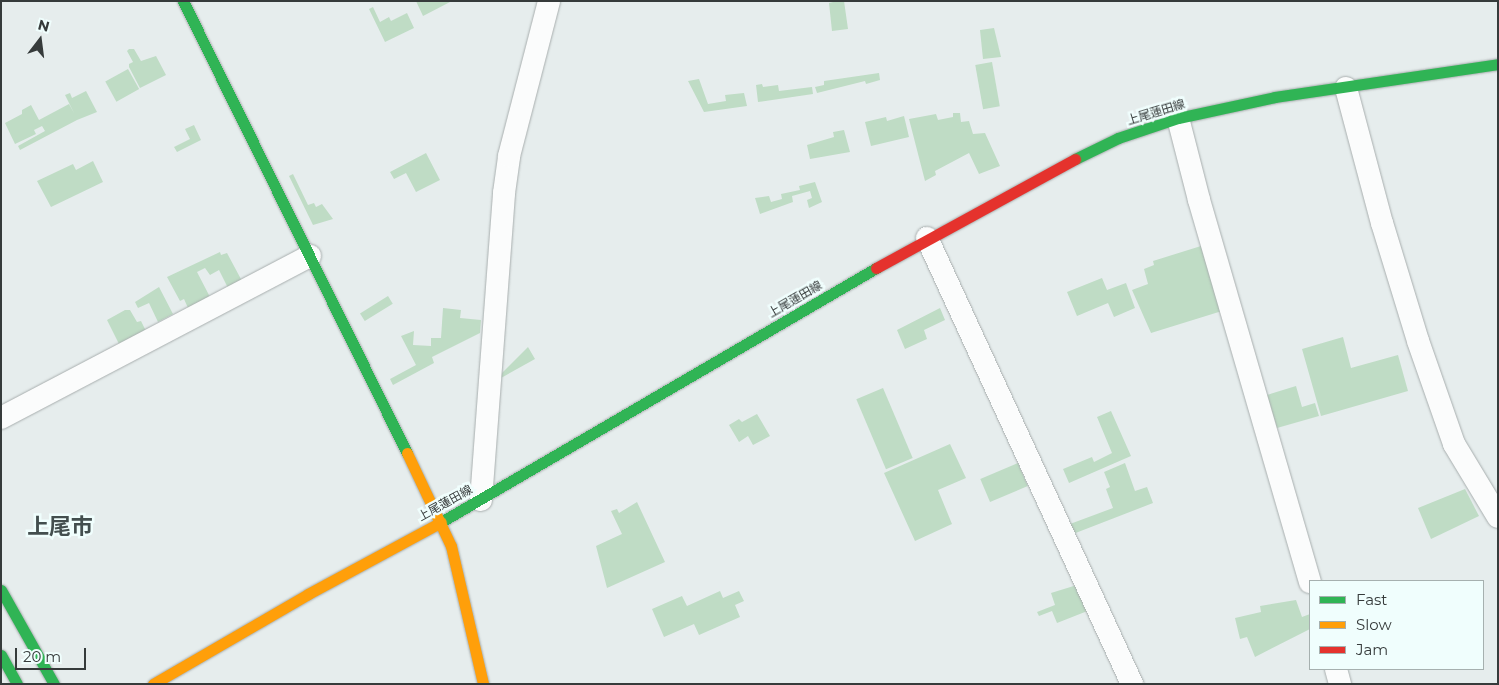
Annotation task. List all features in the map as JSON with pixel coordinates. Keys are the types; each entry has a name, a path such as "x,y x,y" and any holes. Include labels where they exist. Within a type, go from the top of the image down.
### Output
{"main road":[{"path":"183,1 441,522 451,546 483,684"},
{"name":"上尾蓮田線","path":"153,684 481,500 927,238 1068,162 1118,138 1178,118 1275,97 1498,64"},
{"path":"1,590 54,684"},
{"path":"1,655 17,684"}],"street":[{"path":"481,500 505,184 509,156 550,1"},
{"path":"1346,88 1385,232 1418,341 1454,444 1498,517"},
{"path":"1178,118 1199,200 1309,580"},
{"path":"927,238 1132,684"},
{"path":"1,418 310,256"},
{"path":"1336,670 1340,684"}],"green space":[{"path":"416,1 452,1 423,16"},
{"path":"844,1 848,29 832,31 829,3"},
{"path":"373,7 380,22 389,17 391,21 407,13 414,28 385,42 369,9"},
{"path":"994,28 1001,57 983,59 980,30"},
{"path":"134,49 141,61 156,56 166,75 140,88 129,67 129,64 133,62 127,51"},
{"path":"992,62 1000,106 983,109 975,65"},
{"path":"128,69 139,89 116,102 105,82"},
{"path":"879,73 880,80 866,84 865,81 817,93 815,87 824,85 824,81"},
{"path":"699,79 708,104 726,101 725,95 744,93 747,106 704,112 688,81"},
{"path":"762,84 763,87 778,85 779,91 812,87 813,94 758,102 756,85"},
{"path":"86,91 97,112 77,120 20,150 18,146 45,131 42,126 34,130 36,134 15,144 5,123 22,114 22,110 31,105 39,120 69,104 74,113 65,95 70,93 72,98"},
{"path":"953,113 960,113 961,122 969,121 973,134 985,133 1000,166 979,174 969,153 935,171 936,175 925,181 909,119 936,114 938,120 953,117"},
{"path":"904,116 909,137 871,146 865,122 886,117 887,121"},
{"path":"194,125 201,140 177,152 174,147 190,139 185,129"},
{"path":"844,130 850,152 810,159 807,145 834,137 833,132"},
{"path":"426,153 440,180 416,192 406,173 394,179 390,172"},
{"path":"93,161 103,182 51,207 37,181 73,164 76,170"},
{"path":"293,174 308,205 314,203 316,207 322,204 333,219 313,225 289,176"},
{"path":"815,182 822,202 809,208 807,200 812,198 810,191 792,196 793,202 760,214 755,198 769,196 771,202 782,199 781,194 800,190 799,186"},
{"path":"1201,246 1222,311 1151,333 1132,290 1148,284 1144,269 1154,265 1153,261"},
{"path":"220,252 221,255 227,253 242,281 228,288 219,270 210,275 205,268 197,272 210,297 188,308 184,299 180,301 167,277"},
{"path":"1102,278 1107,290 1126,283 1135,308 1114,317 1108,303 1077,316 1067,292"},
{"path":"159,287 173,314 158,322 149,303 138,308 135,302"},
{"path":"388,296 393,304 365,321 360,313"},
{"path":"443,308 461,310 460,318 481,320 480,333 432,357 434,363 393,385 390,379 416,365 401,336 414,331 413,345 431,346 431,338 441,338"},
{"path":"940,308 945,320 924,330 927,339 905,349 897,330"},
{"path":"125,310 130,310 137,322 141,321 146,331 119,344 107,320"},
{"path":"1343,337 1351,368 1398,355 1408,391 1321,416 1302,349"},
{"path":"528,347 535,359 501,378 499,376"},
{"path":"1296,386 1302,407 1315,403 1319,416 1277,428 1267,395"},
{"path":"883,388 913,458 886,469 856,399"},
{"path":"1111,411 1131,456 1069,483 1063,469 1092,457 1094,462 1112,453 1097,417"},
{"path":"757,414 770,436 753,445 748,436 739,442 729,425 739,419 742,422"},
{"path":"950,444 966,478 938,490 952,524 915,541 884,473"},
{"path":"1018,463 1028,486 990,502 980,479"},
{"path":"1125,463 1135,491 1147,487 1153,503 1073,534 1070,524 1113,508 1106,489 1110,487 1104,472"},
{"path":"1465,489 1479,516 1431,539 1418,508"},
{"path":"637,502 665,562 607,588 596,546 622,534 611,511 617,509 619,513"},
{"path":"1077,585 1090,610 1057,623 1052,611 1039,616 1037,612 1055,605 1051,593"},
{"path":"720,591 723,598 739,591 744,601 735,605 740,617 699,635 694,624 664,637 652,609 682,596 687,606"},
{"path":"1296,600 1302,617 1309,614 1309,630 1255,657 1247,637 1240,639 1235,618 1261,612 1260,606"}],"traffic: fast":[{"path":"183,1 407,453"},
{"path":"1075,159 1118,138 1178,118 1275,97 1498,64"},
{"path":"441,522 876,268"},
{"path":"1,590 54,684"},
{"path":"1,655 17,684"}],"traffic: slow":[{"path":"407,453 451,546 483,684"},
{"path":"153,684 308,594 441,522"}],"traffic: jam":[{"path":"876,268 1075,159"}],"district":[{"name":"上尾市","path":"60,527"}]}
